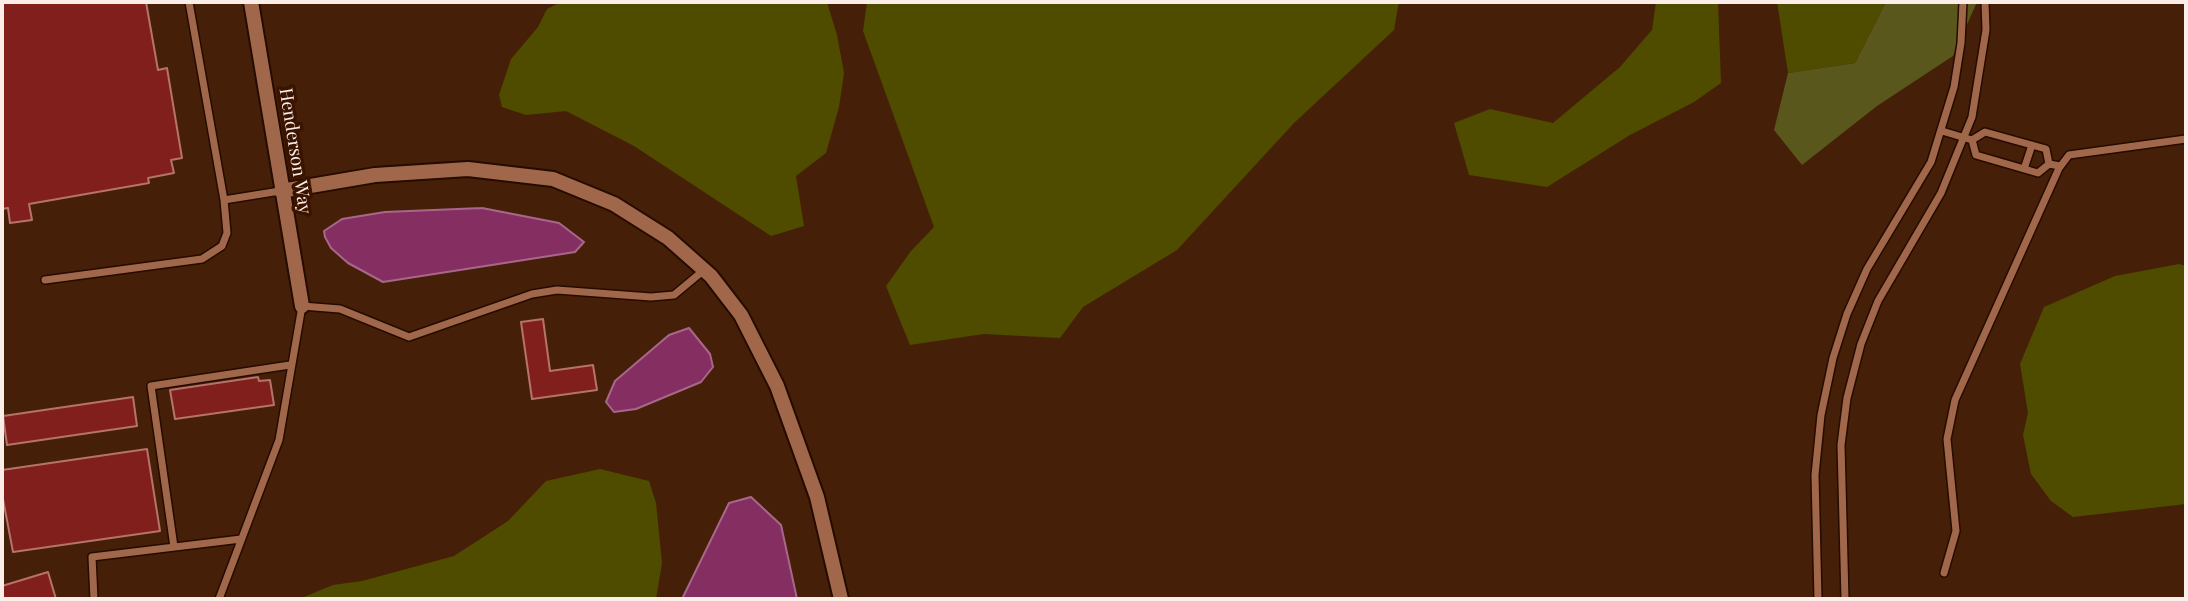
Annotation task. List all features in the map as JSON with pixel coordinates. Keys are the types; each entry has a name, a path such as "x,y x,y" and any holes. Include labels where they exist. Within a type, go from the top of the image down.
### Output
{"street":[{"name":"Henderson Way","path":"251,2 302,306"},
{"path":"281,191 375,175 468,169 553,179 614,204 668,238 704,270 741,315 777,386 817,497 841,599"}],"lane":[{"path":"45,281 202,259 222,246 227,233 224,200 189,2"},
{"path":"1818,599 1815,475 1821,415 1833,358 1847,314 1867,269 1931,162 1954,87 1963,2"},
{"path":"1845,599 1841,444 1854,371 1878,301 1941,193 1968,138 1980,79 1986,30 1985,2"},
{"path":"1942,131 1968,138 1985,132 2046,149 2049,164"},
{"path":"1968,138 1976,155 2038,173 2049,164"},
{"path":"1944,573 1956,531 1947,439 1955,400 2060,167 2068,155 2186,139"},
{"path":"2024,169 2032,145"},
{"path":"2049,164 2060,167"},
{"path":"224,200 281,191"},
{"path":"219,599 279,440 302,306 340,309 409,337 531,293 557,290 651,297 674,295 704,270"},
{"path":"174,547 152,386 290,365"},
{"path":"94,599 92,557 241,539"}],"shaded area":[{"path":"561,2 827,2 844,73 839,107 826,153 796,176 804,226 771,236 634,146 566,111 526,115 502,107 499,95 511,59 538,27 547,9"},
{"path":"867,2 1399,2 1394,30 1294,123 1177,250 1083,307 1060,338 984,334 910,345 886,286 911,251 934,227 863,31"},
{"path":"1656,2 1718,2 1721,83 1694,102 1630,135 1547,187 1469,175 1454,123 1490,109 1553,123 1620,67 1652,30"},
{"path":"1777,2 1886,2 1855,63 1788,73"},
{"path":"1886,2 1977,2 1953,56 1877,106 1802,165 1774,130 1788,73 1855,63"},
{"path":"482,208 559,223 584,242 575,252 383,282 348,263 331,248 324,231 342,219 385,212"},
{"path":"2179,264 2186,266 2186,504 2073,517 2051,501 2031,474 2023,435 2028,413 2020,364 2044,307 2115,276"},
{"path":"689,328 710,354 713,367 701,382 636,409 614,412 606,402 615,381 669,335"},
{"path":"600,469 649,481 656,503 662,563 656,599 299,599 333,585 362,581 454,556 508,521 546,481"},
{"path":"751,497 781,525 797,599 682,599 729,503"}],"building":[{"path":"2,2 146,2 158,70 167,68 182,158 171,160 174,173 148,178 149,183 29,204 32,220 10,223 8,208 2,209"},
{"path":"543,319 550,371 593,365 597,390 532,399 521,322"},
{"path":"258,377 259,381 270,380 274,405 175,419 170,390"},
{"path":"133,397 137,426 7,445 3,416"},
{"path":"147,449 160,531 13,552 2,494 2,470"},
{"path":"48,572 56,599 2,599 2,586"}]}
